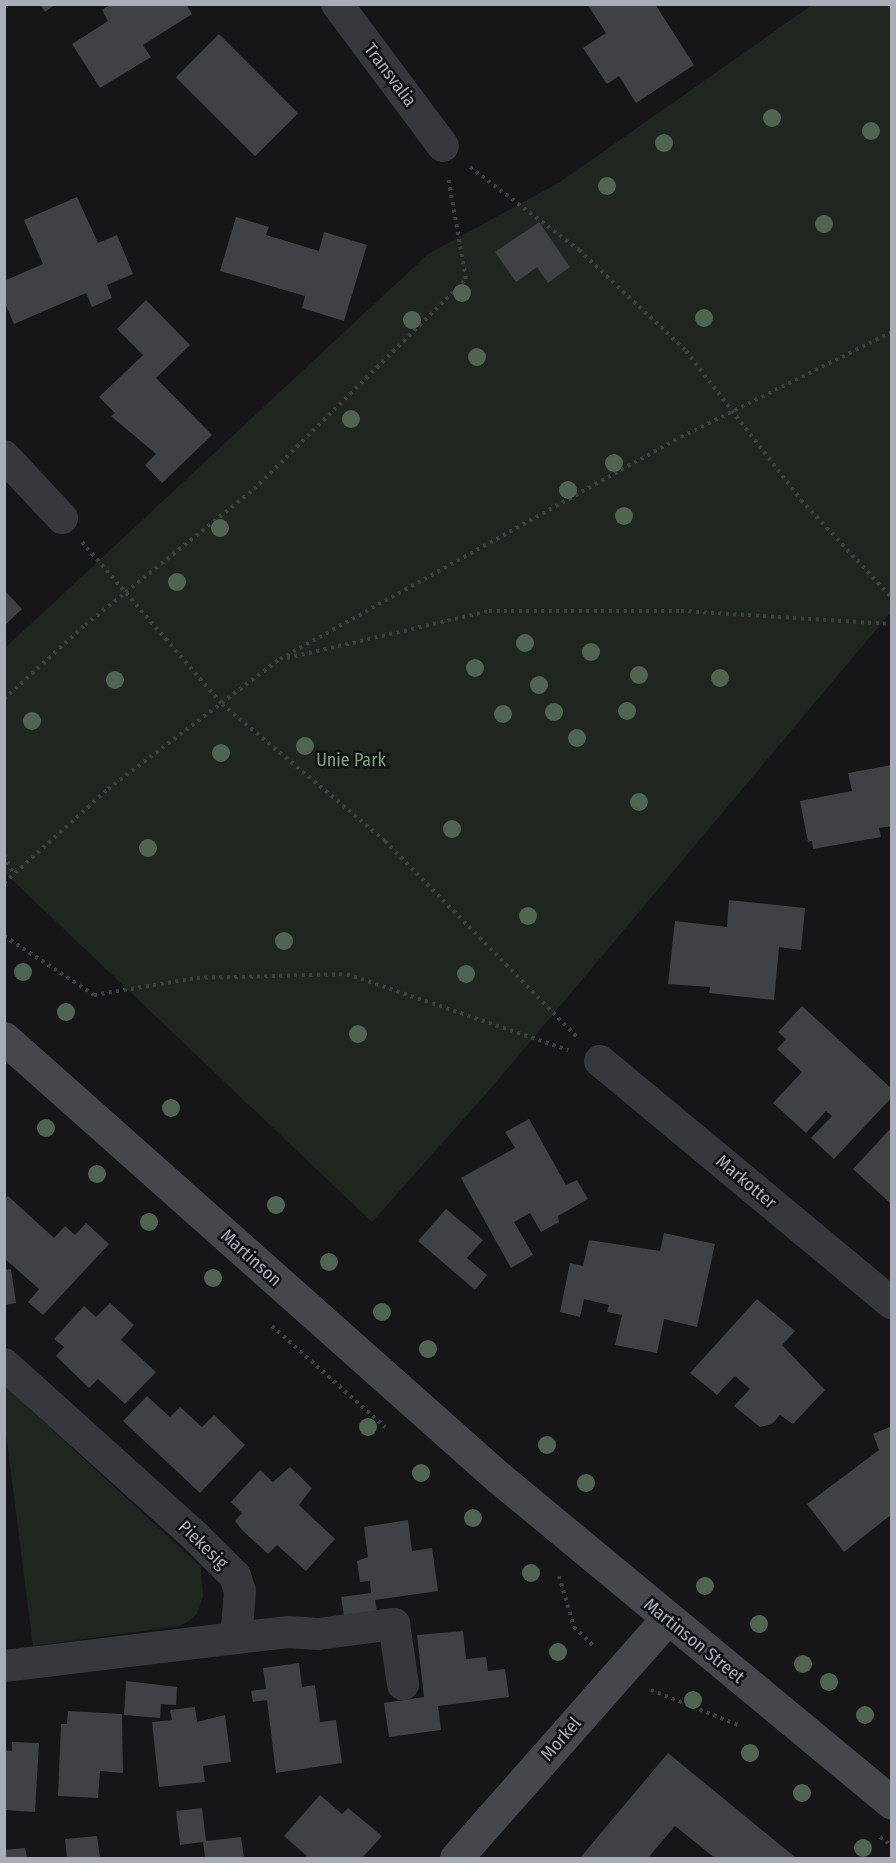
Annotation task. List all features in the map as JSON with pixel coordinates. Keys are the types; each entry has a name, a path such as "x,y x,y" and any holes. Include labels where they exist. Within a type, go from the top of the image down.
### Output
{"street":[{"name":"Transvalia","path":"337,4 443,146"},
{"path":"4,456 62,518"},
{"name":"Martinson","path":"4,1038 498,1478"},
{"name":"Markotter","path":"600,1061 891,1303"},
{"name":"Piekesig","path":"4,1364 235,1576 240,1591 236,1638"},
{"name":"Martinson Street","path":"498,1478 891,1803"},
{"name":"Morkel","path":"456,1858 667,1619"},
{"path":"4,1666 289,1632 318,1634 394,1624 402,1684"}],"path":[{"path":"443,146 579,250 686,351 734,410 801,500 891,598"},
{"path":"4,699 125,593 254,489 466,279 443,146"},
{"path":"4,883 108,789 280,660 734,410 891,332"},
{"path":"62,518 222,704 385,841 600,1061"},
{"path":"280,660 489,611 681,611 891,624"},
{"path":"4,855 14,875"},
{"path":"4,936 94,994 197,978 347,974 600,1061"},
{"path":"649,1689 743,1726"},
{"path":"873,1831 891,1846"}],"green space":[{"name":"Unie Park","path":"812,5 891,5 891,612 492,1087 372,1222 5,873 5,648 428,254 560,182"},
{"path":"5,1386 201,1567 203,1597 197,1614 189,1621 179,1626 33,1646 5,1427"}],"building":[{"path":"40,4 56,4 45,12"},
{"path":"111,4 186,4 192,14 143,45 151,57 100,88 72,44 108,21 102,10"},
{"path":"587,4 655,4 694,65 636,103 619,76 607,84 583,48 606,33"},
{"path":"219,34 298,113 255,156 176,77"},
{"path":"77,197 98,243 117,235 133,274 107,285 112,298 92,307 86,293 14,324 4,301 4,281 43,264 24,220"},
{"path":"236,217 269,227 266,235 319,251 324,232 367,245 344,321 302,308 305,296 220,271"},
{"path":"539,222 570,267 548,283 537,267 516,282 495,252"},
{"path":"146,300 190,345 156,378 212,435 162,483 145,465 156,454 111,416 115,413 99,397 143,355 117,329"},
{"path":"4,590 22,609 4,626"},
{"path":"892,765 892,826 879,828 881,837 813,849 812,841 808,842 800,801 852,791 848,773"},
{"path":"729,900 805,908 801,950 779,947 774,1000 709,993 710,987 668,984 675,921 727,927"},
{"path":"802,1006 892,1089 892,1097 834,1159 811,1138 832,1116 826,1111 806,1133 773,1103 802,1072 777,1049 786,1039 778,1032"},
{"path":"529,1119 566,1185 577,1180 588,1199 558,1216 559,1222 541,1232 530,1213 514,1222 533,1255 511,1268 461,1178 515,1148 505,1132"},
{"path":"892,1127 892,1201 890,1203 853,1169"},
{"path":"8,1196 54,1238 65,1226 75,1235 86,1223 109,1244 43,1315 28,1302 39,1289 4,1258 4,1200"},
{"path":"446,1209 483,1240 467,1258 487,1275 475,1290 418,1241"},
{"path":"664,1233 715,1244 697,1327 664,1319 657,1353 615,1345 622,1315 607,1312 609,1305 584,1299 580,1317 560,1312 570,1263 583,1266 589,1240 660,1251"},
{"path":"11,1269 16,1303 4,1305 4,1270"},
{"path":"757,1299 795,1331 782,1345 825,1390 793,1424 780,1415 772,1424 760,1427 734,1406 750,1389 735,1376 717,1395 690,1373"},
{"path":"110,1303 134,1325 121,1340 156,1372 125,1404 98,1379 89,1388 56,1356 64,1347 54,1339 84,1306 96,1317"},
{"path":"147,1396 170,1417 180,1407 202,1427 214,1415 245,1445 200,1493 123,1421"},
{"path":"892,1426 892,1514 844,1552 807,1504 879,1450 873,1434"},
{"path":"290,1467 312,1488 299,1505 335,1539 306,1571 277,1545 268,1554 235,1521 242,1513 231,1502 260,1470 273,1482"},
{"path":"408,1520 412,1551 432,1548 438,1591 375,1600 377,1612 344,1616 341,1597 371,1593 370,1581 360,1582 357,1561 368,1557 364,1527"},
{"path":"463,1631 466,1659 486,1657 488,1671 505,1669 509,1697 438,1706 441,1730 389,1737 384,1703 424,1697 417,1635"},
{"path":"299,1663 302,1687 315,1685 320,1722 336,1720 342,1763 276,1773 267,1700 253,1702 251,1691 266,1689 263,1668"},
{"path":"126,1681 177,1687 176,1705 161,1704 160,1718 124,1715"},
{"path":"195,1707 197,1722 225,1715 231,1762 203,1766 205,1782 159,1787 152,1722 172,1720 170,1710"},
{"path":"68,1711 122,1714 123,1773 100,1771 98,1798 58,1796 61,1724 67,1724"},
{"path":"12,1742 39,1743 35,1812 4,1810 4,1750 12,1751"},
{"path":"668,1753 796,1858 715,1858 675,1826 648,1858 580,1858"},
{"path":"320,1795 342,1814 348,1808 382,1836 362,1858 304,1858 307,1856 284,1836"},
{"path":"202,1808 206,1841 241,1837 244,1858 205,1858 203,1842 180,1845 176,1811"},
{"path":"97,1836 100,1858 67,1858 65,1839"},
{"path":"25,1848 27,1858 4,1858 4,1850"}]}
